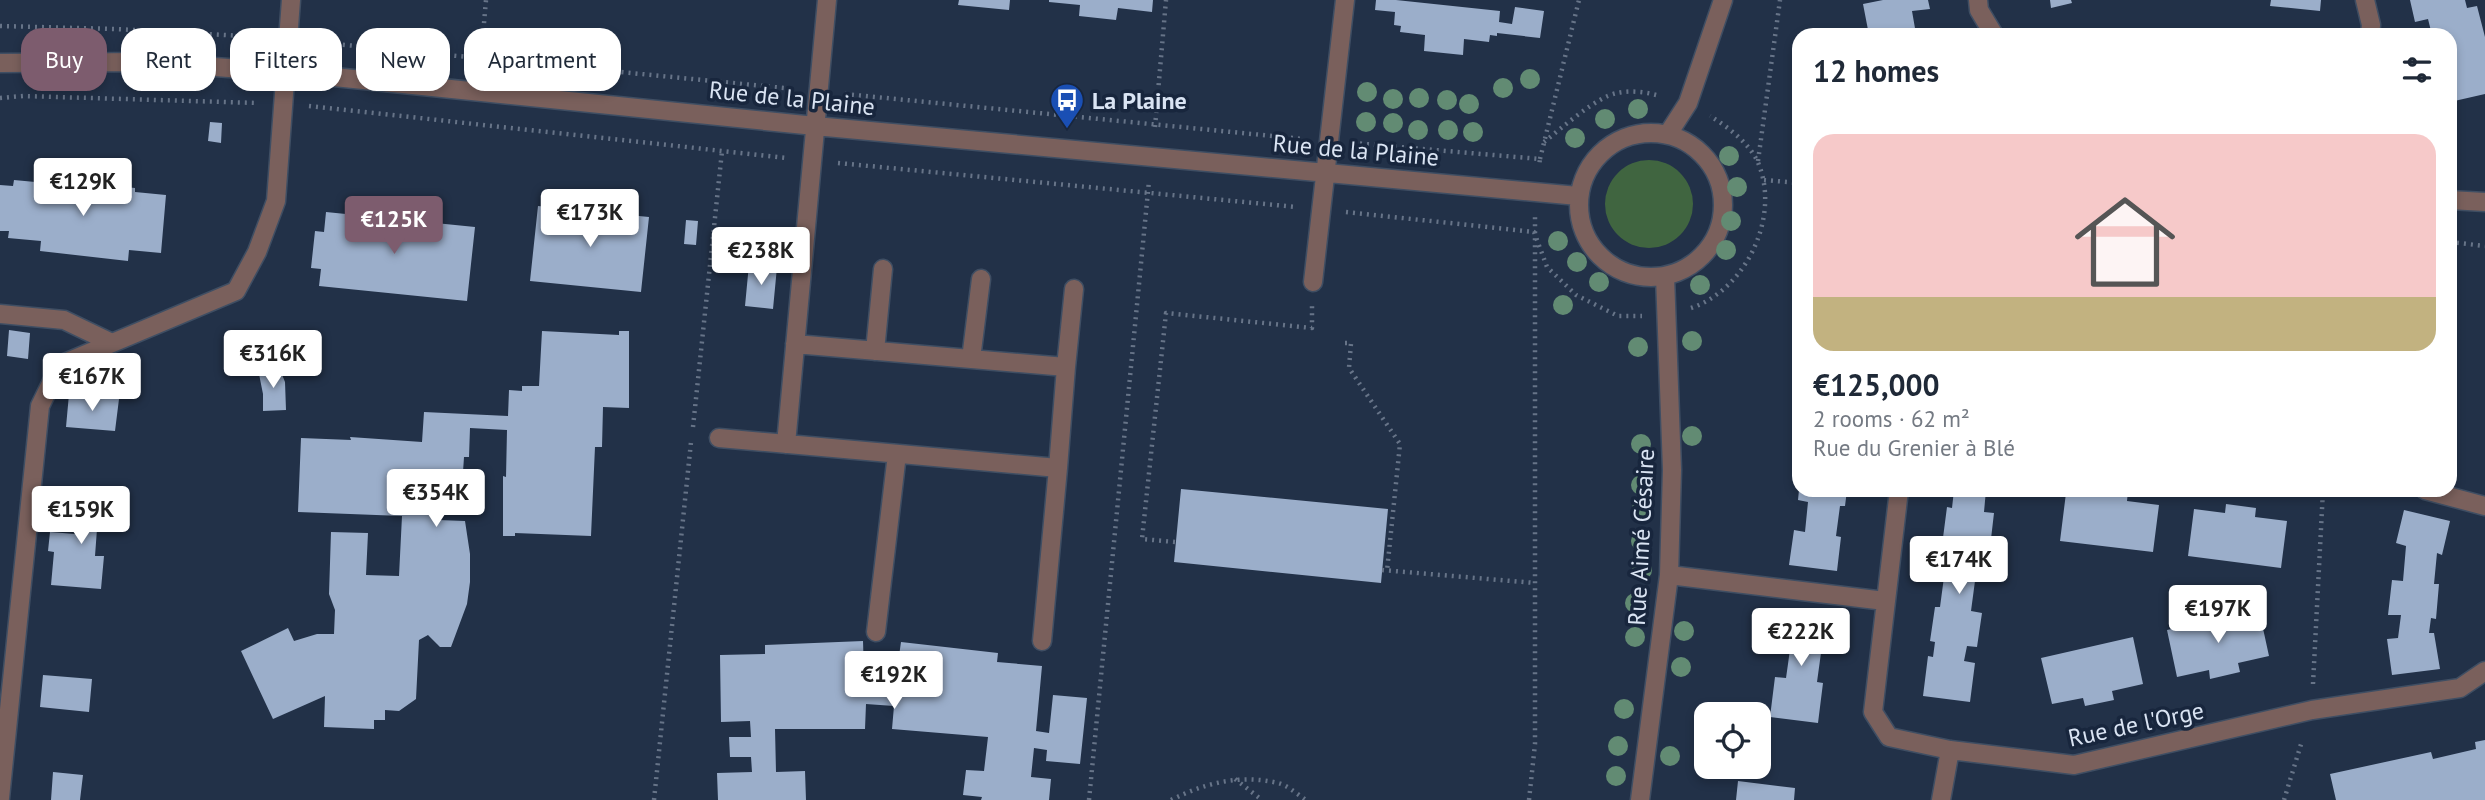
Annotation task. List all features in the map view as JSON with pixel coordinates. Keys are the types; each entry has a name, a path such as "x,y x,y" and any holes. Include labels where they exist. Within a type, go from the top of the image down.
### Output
{"street":[{"path":"288,28 291,0"},
{"path":"786,444 827,0"},
{"path":"1313,282 1345,0"},
{"path":"1668,134 1688,103 1723,0"},
{"path":"1978,0 1979,10 1990,28"},
{"path":"2365,0 2371,28"},
{"name":"Rue de la Plaine","path":"0,63 146,62 230,68"},
{"name":"Rue de la Plaine","path":"342,78 815,126 1578,196"},
{"path":"0,798 40,406 60,365 236,291 257,252 276,201 283,91"},
{"path":"1644,132 1668,134 1691,144 1709,160 1720,182 1724,206 1720,230 1707,251 1688,267 1665,276 1642,277 1620,271 1601,258 1587,240 1580,219 1578,196 1585,173 1600,153 1620,139 1644,132"},
{"path":"2457,200 2485,202"},
{"path":"875,351 883,269"},
{"name":"Rue Aimé Césaire","path":"1640,800 1669,575 1672,470 1665,276"},
{"path":"971,359 981,279"},
{"path":"1042,641 1074,289"},
{"path":"0,314 64,320 112,344"},
{"path":"795,344 1066,367"},
{"path":"719,438 1058,468"},
{"path":"876,632 897,454"},
{"name":"Rue de l'Orge","path":"1898,497 1873,712 1889,737 1950,750 2074,765 2312,710 2460,688 2485,671"},
{"path":"2451,497 2485,506"},
{"path":"1669,575 1885,601"},
{"path":"1941,800 1950,750"}],"path":[{"path":"484,28 486,0"},
{"path":"1089,800 1166,0"},
{"path":"1530,800 1535,744 1536,191 1540,159 1579,0"},
{"path":"1758,162 1780,0"},
{"path":"0,26 230,36"},
{"path":"342,44 464,56"},
{"path":"621,72 1540,159"},
{"path":"1534,232 1547,267 1576,295 1618,316 1667,316 1707,303 1733,282 1757,243 1766,210 1764,180 1758,162 1731,129 1688,103 1644,92 1615,93 1586,110 1544,142"},
{"path":"0,98 23,96 282,104 812,161 1149,191 1534,232"},
{"path":"654,800 722,151"},
{"path":"1764,180 1792,182"},
{"path":"2457,244 2485,246"},
{"path":"1175,542 1142,539 1166,313 1312,328 1313,282"},
{"path":"1345,343 1351,344 1349,368 1400,444 1385,570 1535,583"},
{"path":"2284,800 2312,710 2323,497"},
{"path":"1235,779 1262,800"},
{"path":"1171,800 1198,787 1235,779 1280,783 1306,800"}],"green space":[{"path":"1649,160 1666,163 1680,173 1690,187 1693,204 1690,221 1680,235 1666,245 1649,248 1632,245 1618,235 1608,221 1605,204 1608,187 1618,173 1632,163"}],"building":[{"path":"959,0 1010,0 1009,10 958,5"},
{"path":"1049,0 1153,0 1152,12 1118,8 1116,20 1079,16 1080,5"},
{"path":"1376,0 1500,11 1499,22 1512,24 1515,7 1544,11 1540,38 1497,33 1497,36 1490,35 1489,42 1464,39 1463,55 1424,51 1425,35 1400,32 1401,26 1394,25 1395,12 1375,10"},
{"path":"1883,0 1928,0 1930,9 1912,11 1915,28 1868,28 1863,4"},
{"path":"2050,0 2071,0 2072,3 2051,8"},
{"path":"2271,0 2321,0 2320,11 2270,6"},
{"path":"2410,0 2465,0 2467,8 2477,6 2485,37 2485,94 2457,100 2457,28 2430,28 2428,19 2415,22"},
{"path":"210,122 222,123 221,143 208,141"},
{"path":"47,179 135,188 135,192 166,195 161,253 129,250 128,261 40,251 41,241 8,238 9,231 0,231 0,185 13,186 14,180 46,183"},
{"path":"538,206 649,217 641,292 530,281"},
{"path":"326,212 475,227 467,301 319,286 321,269 311,268 315,231 324,232"},
{"path":"686,220 698,221 696,245 684,244"},
{"path":"749,264 777,267 773,309 745,306"},
{"path":"9,330 30,333 28,359 7,356"},
{"path":"542,331 619,335 619,331 629,331 629,408 603,407 602,447 595,447 591,536 515,533 515,536 503,536 503,476 506,477 507,430 470,428 469,457 464,457 463,472 468,472 467,497 440,496 439,520 465,521 470,554 467,604 451,647 440,647 428,635 419,640 416,699 399,711 385,710 385,720 374,720 374,729 324,727 325,696 273,719 241,651 288,628 294,641 317,634 334,634 335,610 329,594 331,532 368,533 366,575 399,576 402,516 298,512 301,438 351,440 350,437 422,442 424,412 508,416 509,390 522,391 522,386 539,386"},
{"path":"279,367 285,382 286,410 263,411 259,374"},
{"path":"69,394 119,399 115,431 66,427"},
{"path":"1181,489 1388,509 1381,583 1174,562"},
{"path":"78,493 109,495 106,530 97,529 95,556 104,556 101,589 51,585 54,552 48,551 50,532 75,534"},
{"path":"1798,497 1846,497 1845,506 1840,506 1836,536 1841,537 1837,571 1789,565 1794,530 1805,532 1808,502 1798,500"},
{"path":"1953,497 1985,497 1984,512 1994,513 1986,582 1975,581 1971,611 1982,613 1977,647 1967,646 1964,661 1975,663 1970,702 1923,696 1928,656 1933,657 1935,642 1930,641 1935,607 1940,607 1944,577 1938,576 1947,507 1952,508"},
{"path":"2066,497 2127,497 2127,501 2159,505 2153,552 2060,541"},
{"path":"2226,504 2256,508 2255,517 2287,521 2281,568 2188,556 2194,509 2225,513"},
{"path":"2404,510 2450,521 2442,555 2437,553 2434,584 2439,584 2436,619 2431,618 2429,633 2434,633 2440,669 2392,675 2387,639 2398,638 2401,615 2388,615 2392,580 2403,581 2406,546 2396,543"},
{"path":"2259,610 2269,656 2238,663 2240,672 2210,679 2209,670 2177,677 2167,630"},
{"path":"1783,612 1831,619 1826,654 1821,653 1817,682 1823,683 1818,723 1771,717 1775,677 1786,678 1790,649 1779,647"},
{"path":"2133,637 2143,684 2112,691 2114,700 2085,706 2083,698 2052,704 2041,658"},
{"path":"863,641 864,673 879,674 881,654 899,656 901,642 998,653 997,662 1042,666 1036,731 1049,733 1053,695 1087,698 1080,764 1046,761 1047,750 1034,748 1031,777 1051,779 1049,800 981,800 982,797 963,795 966,770 984,771 988,737 892,729 894,706 866,704 865,729 775,729 776,772 805,771 806,800 718,800 717,773 752,772 751,757 730,757 729,737 751,737 750,721 721,722 720,655 765,654 765,645"},
{"path":"43,675 92,679 89,712 40,707"},
{"path":"2485,740 2485,800 2336,800 2330,774 2431,752 2433,759 2476,749 2475,742"},
{"path":"53,772 83,775 80,800 51,800"},
{"path":"1738,781 1795,788 1794,800 1736,800"}],"place":[{"name":"La Plaine","path":"1067,130"}]}
